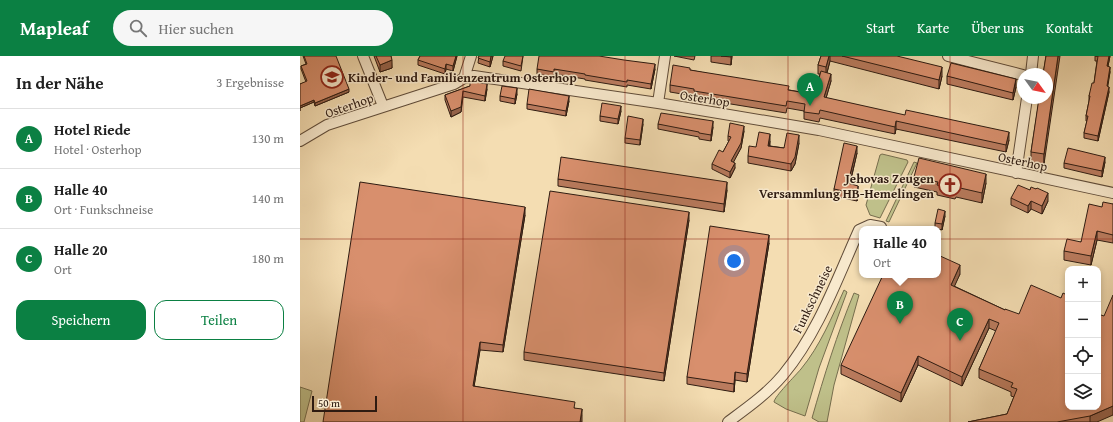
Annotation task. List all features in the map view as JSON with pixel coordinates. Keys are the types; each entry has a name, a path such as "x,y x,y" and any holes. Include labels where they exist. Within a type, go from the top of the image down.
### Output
{"street":[{"path":"363,56 383,106"},
{"path":"464,78 471,56"},
{"path":"658,103 665,56"},
{"path":"948,56 1017,73"},
{"path":"1032,68 1034,56"},
{"name":"Osterhop","path":"300,141 327,125 454,84 464,78 474,76 658,103 819,130 1016,172 1112,190"},
{"path":"1016,172 1026,104"},
{"name":"Funkschneise","path":"728,422 761,396 783,376 802,349 817,324 859,230"}],"green space":[{"path":"882,154 907,160 908,162 880,218 870,215 866,205 880,155"},
{"path":"914,162 917,163 889,222 886,221"},
{"path":"844,290 847,292 819,368 805,416 786,409 774,402 775,399 801,369 814,351"},
{"path":"854,293 859,295 834,385 827,422 819,422 812,418 831,355"},
{"path":"300,387 312,391 304,422 300,422"}],"building":[{"path":"304,56 336,56 349,89 315,103 314,100 300,106 300,84 307,81 301,66 307,64"},
{"path":"376,56 391,56 392,60 380,65"},
{"path":"420,56 456,56 453,66 446,64 445,69 418,60"},
{"path":"479,56 491,56 490,62 478,58"},
{"path":"505,56 523,56 521,66 503,61"},
{"path":"539,56 599,56 655,64 651,84 627,80 627,82 554,69 554,72 537,69"},
{"path":"821,56 829,56 826,67 818,65"},
{"path":"842,56 897,56 942,67 939,80"},
{"path":"1046,56 1058,56 1053,91 1053,68 1044,68"},
{"path":"1098,56 1109,56 1107,66 1110,67 1107,86 1109,87 1098,136 1084,133 1088,116 1086,116 1089,96 1092,83 1094,83"},
{"path":"951,63 1016,79 1013,93 947,76"},
{"path":"673,65 690,68 690,70 789,86 788,90 806,93 807,91 815,92 821,71 831,74 824,97 905,115 906,110 1009,132 1006,145 896,121 895,127 820,110 819,114 804,112 805,104 787,101 786,106 694,91 694,89 670,85"},
{"path":"470,81 487,84 485,96 463,91 461,107 451,111 445,95 470,86"},
{"path":"502,86 517,88 515,99 500,96"},
{"path":"529,89 569,96 566,111 527,104"},
{"path":"602,103 621,106 618,119 600,116"},
{"path":"1038,104 1051,104 1044,154 1031,152"},
{"path":"661,113 713,121 711,135 658,124"},
{"path":"628,116 643,119 640,140 625,138"},
{"path":"730,123 744,126 741,143 731,161 735,163 730,172 712,164 719,150 723,152 731,137 728,136"},
{"path":"759,132 770,134 768,146 784,148 787,133 799,135 795,157 791,164 748,156 749,146 756,147"},
{"path":"844,143 857,146 848,183 858,186 857,194 834,189"},
{"path":"1068,148 1105,157 1102,171 1064,163"},
{"path":"561,157 727,182 724,204 558,179"},
{"path":"919,158 986,174 982,193 956,187 955,190 937,185 938,182 914,177"},
{"path":"360,182 525,207 503,345 480,342 473,386 575,402 574,408 582,409 580,422 323,422"},
{"path":"1018,185 1030,190 1031,187 1037,188 1048,193 1042,206 1031,201 1028,206 1011,198"},
{"path":"550,191 689,212 664,373 524,352"},
{"path":"1103,202 1113,204 1113,235 1097,231 1091,256 1064,251 1067,239 1081,242 1089,204 1102,207"},
{"path":"938,209 945,211 942,224 935,223"},
{"path":"710,226 769,235 747,374 735,372 734,384 687,377"},
{"path":"941,256 960,265 951,285 1005,310 1019,314 1031,285 1061,298 1063,293 1065,294 1065,410 1101,410 1101,315 1104,316 1113,295 1113,406 1090,416 1057,422 968,422 1007,414 1017,389 1011,387 1013,383 979,369 999,323 989,319 962,377 918,356 901,393 841,365 882,278 941,278"}],"place":[{"name":"Kinder- und Familienzentrum Osterhop","path":"332,77"},
{"name":"Hotel Riede","path":"810,106"},
{"name":"Jehovas Zeugen Versammlung HB-Hemelingen","path":"950,185"},
{"name":"Halle 40","path":"900,324"},
{"name":"Halle 20","path":"960,341"}]}
